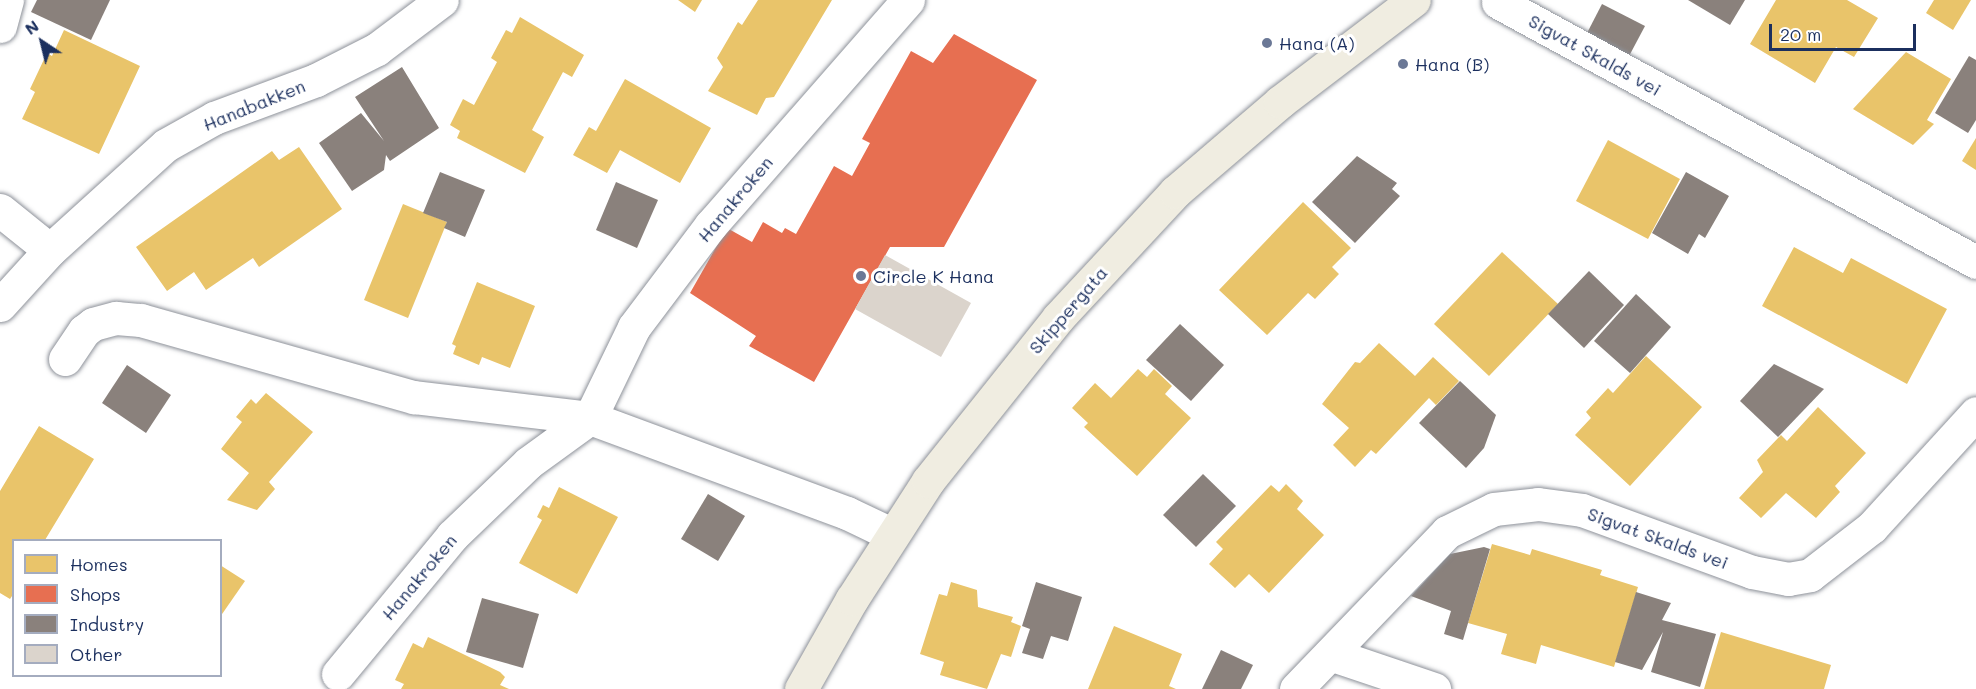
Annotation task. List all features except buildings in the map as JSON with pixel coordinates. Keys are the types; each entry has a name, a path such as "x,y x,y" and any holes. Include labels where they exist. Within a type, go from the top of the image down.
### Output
{"main road":[{"name":"Skippergata","path":"801,689 891,534 928,481 1058,318 1175,192 1280,102 1414,0"}],"street":[{"path":"0,26 7,0"},
{"name":"Hanabakken","path":"0,305 50,250 166,145 214,118 316,80 377,49 442,0"},
{"name":"Hanakroken","path":"338,674 452,536 528,463 590,418 634,327 711,225 908,0"},
{"name":"Sigvat Skalds vei","path":"1498,2 1976,262"},
{"path":"0,210 50,250"},
{"path":"65,359 84,331 93,324 116,318 141,320 414,396 590,418 847,513 891,534"},
{"name":"Sigvat Skalds vei","path":"1296,689 1447,532 1494,509 1538,504 1582,510 1752,572 1788,579 1810,575 1872,527 1976,413"},
{"path":"1330,654 1434,689"}],"place":[{"name":"Hana (A)","path":"1267,43"},
{"name":"Hana (B)","path":"1403,64"},
{"name":"Circle K Hana","path":"861,276"}]}
